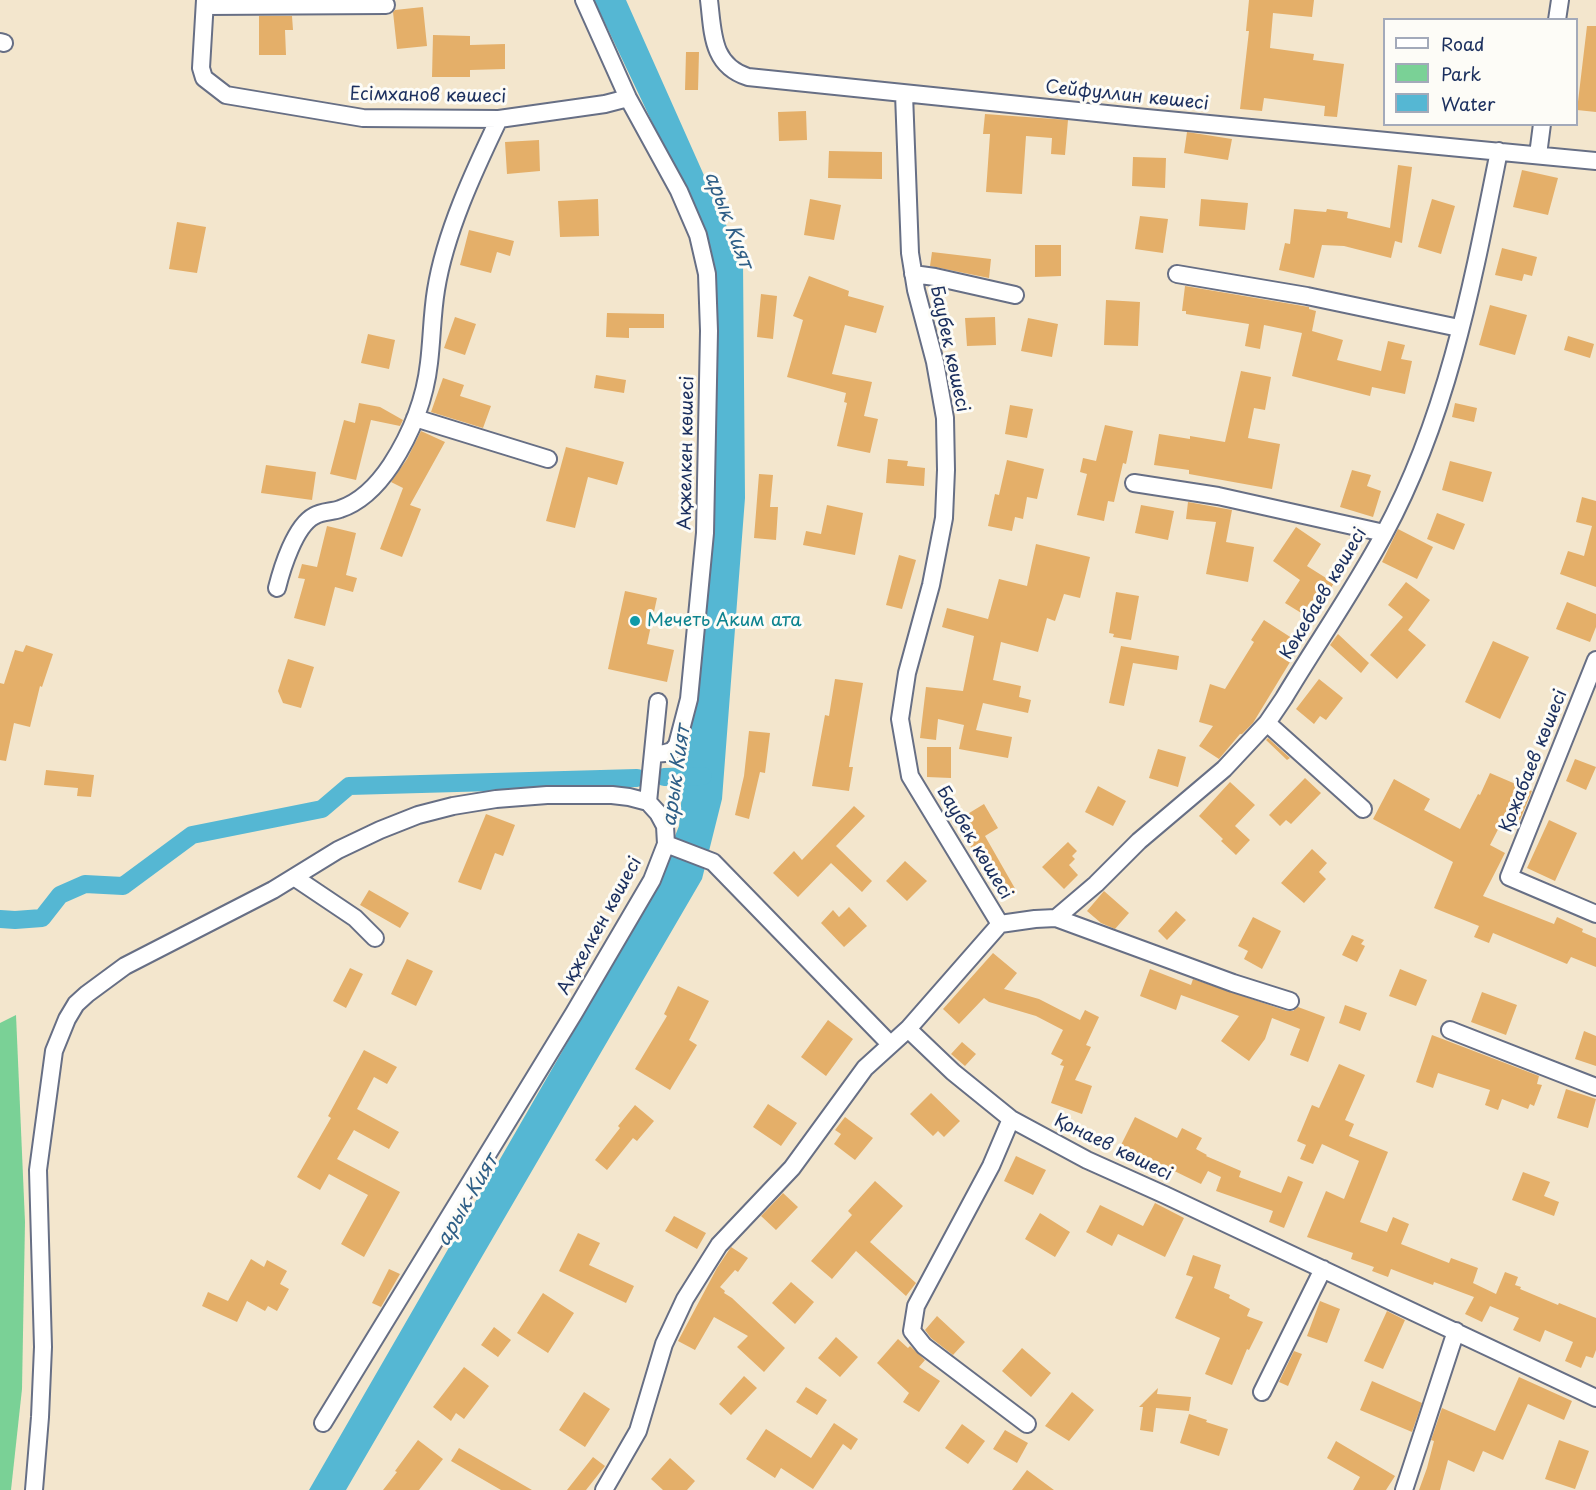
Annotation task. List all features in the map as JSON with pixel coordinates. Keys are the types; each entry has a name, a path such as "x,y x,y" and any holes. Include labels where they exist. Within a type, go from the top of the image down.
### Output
{"street":[{"name":"Ақжелкен көшесі","path":"584,0 628,98 679,191 698,235 706,274 709,331 705,533 689,699 677,745 672,751 652,754"},
{"name":"Сейфуллин көшесі","path":"709,0 715,47 725,63 748,77 1596,160"},
{"path":"1557,18 1560,0"},
{"name":"Есімханов көшесі","path":"205,3 201,68 204,78 226,95 363,118 499,119 605,104 628,98"},
{"path":"205,3 386,5"},
{"name":"Баубек көшесі","path":"604,1490 638,1431 664,1344 685,1299 719,1245 792,1168 864,1068 908,1029 1000,924 910,776 900,719 907,673 931,585 944,518 946,480 945,418 935,362 916,290 910,253 904,94"},
{"path":"277,588 286,556 303,527 313,516 341,509 355,502 378,484 392,463 415,418 423,398 429,365 436,290 441,264 471,178 499,119"},
{"path":"1538,155 1542,126"},
{"name":"Көкебаев көшесі","path":"1056,918 1096,884 1139,841 1224,770 1268,723 1384,533 1416,462 1443,393 1482,239 1499,151"},
{"path":"914,274 1015,295"},
{"path":"1177,274 1307,296 1459,328"},
{"path":"415,418 548,459"},
{"path":"1134,483 1218,496 1384,533"},
{"name":"Қожабаев көшесі","path":"1596,660 1509,877 1596,914"},
{"path":"648,802 658,702"},
{"path":"1268,723 1363,809"},
{"path":"34,1490 43,1347 38,1170 54,1051 67,1019 76,1004 125,966 273,890 338,850 418,815 496,799 547,795 612,795 648,802 665,826 668,844 713,862 890,1044"},
{"name":"Ақжелкен көшесі","path":"323,1424 574,1013 652,880 668,844"},
{"path":"294,877 355,918 375,938"},
{"path":"1000,924 1056,918 1233,983 1290,1001"},
{"name":"Қонаев көшесі","path":"908,1029 953,1072 1011,1119 1087,1160 1596,1398"},
{"path":"1450,1030 1596,1088"},
{"path":"1011,1119 986,1176 916,1306 912,1331 924,1346 1027,1424"},
{"path":"1262,1392 1323,1269"},
{"path":"1404,1490 1456,1331"}],"green space":[{"path":"16,1015 25,1222 22,1389 11,1490 0,1490 0,1023"}],"water":[{"path":"594,0 626,0 743,263 745,498 722,799 702,879 346,1490 309,1490 649,901 679,826 687,738 713,539 717,296 704,241 691,204"}],"building":[{"path":"1249,0 1314,0 1312,17 1273,13 1270,48 1314,54 1313,60 1344,64 1337,117 1324,116 1325,106 1264,98 1262,111 1240,109 1249,31 1246,31"},
{"path":"423,7 427,46 397,49 393,12"},
{"path":"259,16 292,16 293,30 285,30 286,55 259,55"},
{"path":"1587,26 1596,26 1596,112 1578,110"},
{"path":"433,35 470,36 470,45 505,44 505,69 470,70 470,77 432,77"},
{"path":"686,52 699,52 698,90 685,90"},
{"path":"806,111 807,140 779,141 778,112"},
{"path":"985,114 1068,120 1065,155 1051,154 1052,138 1026,136 1022,194 986,192 990,134 983,134"},
{"path":"1187,132 1232,139 1228,160 1184,153"},
{"path":"539,140 540,171 507,174 505,142"},
{"path":"829,151 882,152 882,179 828,178"},
{"path":"1133,157 1166,158 1165,188 1132,186"},
{"path":"1398,165 1412,167 1402,243 1395,241 1391,258 1344,246 1322,245 1314,278 1279,270 1285,243 1290,244 1294,209 1326,212 1327,209 1348,212 1347,218 1390,228"},
{"path":"1522,170 1558,178 1548,215 1513,207"},
{"path":"598,199 599,236 560,237 558,201"},
{"path":"810,199 841,205 834,240 804,235"},
{"path":"1201,199 1248,203 1245,230 1199,226"},
{"path":"1432,199 1455,206 1441,254 1418,247"},
{"path":"1140,216 1168,219 1163,253 1135,249"},
{"path":"177,222 206,227 197,273 169,269"},
{"path":"469,230 514,241 510,256 497,252 491,273 460,265"},
{"path":"1035,245 1061,245 1061,276 1035,277"},
{"path":"1502,248 1537,257 1532,276 1524,274 1522,281 1495,275"},
{"path":"932,252 991,259 989,278 930,266"},
{"path":"809,276 849,291 848,296 884,306 876,333 845,325 832,374 872,382 864,416 878,419 870,453 837,446 847,403 844,402 846,393 787,377 803,320 793,316"},
{"path":"1185,286 1309,307 1316,311 1312,331 1343,340 1337,360 1381,371 1388,341 1405,345 1401,359 1412,361 1405,394 1372,387 1370,396 1292,376 1302,333 1264,325 1260,349 1245,346 1249,324 1186,314 1186,311 1182,311"},
{"path":"761,294 777,296 773,339 757,337"},
{"path":"1106,300 1140,302 1138,346 1104,345"},
{"path":"1490,305 1527,315 1515,355 1479,345"},
{"path":"607,313 664,314 664,328 629,328 629,338 606,337"},
{"path":"455,317 476,324 465,355 444,348"},
{"path":"995,317 996,345 967,346 965,318"},
{"path":"1028,318 1058,324 1052,357 1021,351"},
{"path":"368,334 395,340 389,369 361,363"},
{"path":"1568,336 1594,344 1590,358 1564,350"},
{"path":"1241,371 1271,377 1265,410 1254,408 1248,438 1280,444 1272,489 1189,474 1189,470 1154,465 1159,434 1225,442"},
{"path":"596,375 626,380 624,393 594,388"},
{"path":"443,378 464,385 460,396 491,406 483,428 431,412"},
{"path":"359,403 380,407 403,420 400,426 371,420 356,480 330,474 344,420 355,423"},
{"path":"1455,403 1477,408 1474,422 1452,417"},
{"path":"1010,405 1033,409 1027,438 1005,434"},
{"path":"1105,425 1133,431 1114,502 1108,501 1104,521 1077,515 1087,474 1080,472 1083,458 1096,461"},
{"path":"421,431 445,442 410,505 421,509 402,557 380,549 403,488 391,482 407,459"},
{"path":"566,447 624,462 617,485 588,477 575,528 546,521"},
{"path":"888,459 908,461 907,466 925,468 924,486 886,483"},
{"path":"1007,460 1044,469 1037,499 1027,497 1023,519 1015,517 1012,531 988,526 995,494 999,495"},
{"path":"1450,461 1492,472 1483,502 1442,490"},
{"path":"266,465 316,472 312,500 261,493"},
{"path":"1352,470 1371,475 1367,486 1381,491 1373,517 1340,507"},
{"path":"759,474 773,475 770,507 778,507 776,540 754,538"},
{"path":"1582,497 1596,501 1596,587 1560,574 1568,551 1584,556 1592,526 1576,522"},
{"path":"1188,502 1232,510 1226,542 1254,547 1248,582 1206,574 1216,522 1186,519"},
{"path":"827,505 863,513 855,555 803,545 806,531 821,534"},
{"path":"1141,505 1174,511 1168,540 1135,533"},
{"path":"1437,513 1465,524 1454,550 1427,539"},
{"path":"327,526 356,533 346,575 357,578 353,592 335,587 325,626 294,618 305,579 298,578 302,564 317,567"},
{"path":"1296,527 1321,544 1307,566 1334,583 1311,619 1285,603 1300,580 1273,561"},
{"path":"1398,529 1433,547 1417,579 1382,562"},
{"path":"1036,544 1090,557 1080,598 1064,594 1055,621 1047,618 1038,652 1001,642 993,680 1021,686 1019,697 1031,700 1028,713 983,703 976,730 1012,737 1008,758 959,749 964,725 938,719 936,740 920,738 926,687 963,691 974,636 942,627 947,608 988,619 999,579 1027,586"},
{"path":"899,555 916,560 902,609 886,605"},
{"path":"1406,582 1430,600 1408,630 1426,645 1397,679 1370,655 1403,617 1388,605"},
{"name":"Мечеть Аким ата","path":"625,591 657,598 647,644 674,650 667,682 608,669"},
{"path":"1116,592 1139,596 1131,640 1113,637 1114,634 1109,633"},
{"path":"1567,602 1596,614 1596,627 1590,642 1556,629"},
{"path":"1264,620 1301,644 1253,723 1240,734 1219,759 1199,746 1213,726 1199,722 1210,684 1225,689 1254,642 1251,640"},
{"path":"1338,634 1369,663 1361,673 1330,645"},
{"path":"1493,641 1529,657 1500,719 1465,702"},
{"path":"26,645 53,654 42,687 40,686 30,727 14,723 6,761 0,760 0,683 4,684 15,650 23,652"},
{"path":"1121,646 1179,656 1177,670 1133,663 1124,706 1109,703"},
{"path":"288,659 314,667 301,708 283,703 278,691"},
{"path":"835,679 863,683 849,767 853,767 849,791 812,786 825,715 829,716"},
{"path":"1319,679 1343,698 1326,720 1320,716 1314,724 1296,709"},
{"path":"749,731 770,733 765,773 760,772 749,819 735,815 744,776"},
{"path":"1268,738 1290,758 1287,760 1266,740"},
{"path":"927,747 951,747 951,778 927,777"},
{"path":"1158,749 1186,757 1178,787 1149,778"},
{"path":"1575,759 1596,767 1586,790 1566,781"},
{"path":"46,770 94,775 91,797 77,796 78,788 44,785"},
{"path":"1490,773 1532,791 1520,820 1506,814 1490,845 1505,853 1483,896 1554,924 1557,917 1583,929 1582,932 1596,938 1596,967 1571,957 1567,964 1493,933 1489,943 1474,937 1479,926 1434,908 1453,862 1373,819 1394,779 1430,799 1424,810 1460,829"},
{"path":"1305,778 1321,793 1291,824 1286,820 1280,826 1269,815"},
{"path":"1230,782 1255,805 1235,826 1250,840 1236,855 1199,816"},
{"path":"1098,786 1126,801 1113,826 1085,812"},
{"path":"984,804 998,828 985,836 1017,892 1002,901 956,821"},
{"path":"854,806 865,816 836,846 872,881 862,892 831,863 798,897 773,873 794,851 802,860"},
{"path":"486,814 515,825 503,856 495,853 481,890 458,882"},
{"path":"1549,820 1577,833 1555,881 1527,868"},
{"path":"1068,842 1077,851 1072,856 1075,859 1069,865 1078,875 1064,889 1042,867"},
{"path":"1312,849 1327,863 1319,872 1326,879 1304,903 1281,883"},
{"path":"905,861 927,881 907,901 886,881"},
{"path":"369,890 409,913 400,928 360,905"},
{"path":"1104,891 1129,913 1115,929 1101,923 1087,911"},
{"path":"849,907 867,926 844,947 821,923 833,910 839,917"},
{"path":"1176,911 1186,920 1167,940 1158,931"},
{"path":"1253,917 1281,931 1262,969 1244,959 1248,951 1238,946"},
{"path":"1352,935 1364,940 1361,944 1365,946 1357,962 1342,955"},
{"path":"993,953 1017,973 1004,989 1039,999 1080,1020 1085,1010 1099,1017 1086,1045 1091,1047 1075,1080 1092,1086 1082,1114 1051,1103 1064,1066 1060,1065 1063,1060 1051,1054 1063,1030 1036,1016 989,1002 984,998 959,1024 943,1009"},
{"path":"407,959 433,971 416,1006 391,994"},
{"path":"350,968 363,974 346,1008 333,1001"},
{"path":"1150,969 1191,985 1193,979 1287,1011 1293,1011 1298,1007 1325,1017 1308,1062 1290,1055 1300,1029 1272,1018 1265,1039 1249,1061 1221,1041 1239,1016 1181,995 1176,1010 1140,996"},
{"path":"1400,969 1427,980 1416,1006 1389,996"},
{"path":"678,986 709,1001 689,1040 697,1045 670,1090 635,1069 667,1016 664,1014"},
{"path":"1482,992 1517,1005 1506,1035 1471,1022"},
{"path":"1345,1005 1367,1013 1360,1031 1339,1023"},
{"path":"828,1020 853,1039 826,1076 801,1057"},
{"path":"1584,1031 1596,1036 1596,1066 1575,1059"},
{"path":"1432,1035 1539,1076 1537,1084 1542,1085 1534,1106 1530,1104 1528,1109 1502,1099 1498,1110 1485,1105 1490,1090 1438,1073 1433,1088 1416,1082"},
{"path":"962,1042 976,1054 965,1066 951,1054"},
{"path":"364,1050 397,1067 387,1084 374,1077 357,1109 399,1132 389,1149 354,1130 337,1159 400,1192 364,1257 341,1244 368,1195 329,1174 320,1190 297,1177 331,1118 328,1116"},
{"path":"1339,1064 1365,1075 1345,1120 1354,1124 1349,1136 1388,1152 1360,1222 1387,1232 1393,1217 1409,1224 1401,1244 1449,1263 1451,1258 1478,1268 1473,1283 1496,1294 1505,1272 1518,1277 1515,1285 1521,1287 1520,1289 1596,1318 1596,1350 1593,1358 1586,1356 1581,1368 1565,1361 1573,1342 1545,1330 1540,1342 1513,1330 1519,1318 1490,1306 1482,1322 1465,1314 1474,1297 1391,1269 1388,1277 1372,1271 1374,1267 1351,1259 1353,1253 1307,1237 1326,1191 1344,1199 1359,1161 1322,1144 1313,1164 1300,1159 1306,1145 1297,1141 1312,1105 1319,1108"},
{"path":"1566,1089 1596,1099 1588,1128 1557,1118"},
{"path":"931,1093 960,1121 944,1137 938,1131 933,1136 910,1114"},
{"path":"768,1104 797,1123 781,1146 753,1127"},
{"path":"635,1105 654,1121 637,1141 633,1138 607,1170 595,1160"},
{"path":"845,1117 873,1138 855,1160 834,1144 841,1134 835,1130"},
{"path":"1135,1117 1177,1138 1182,1128 1202,1138 1196,1149 1206,1156 1241,1171 1239,1177 1281,1193 1288,1176 1303,1182 1284,1228 1269,1222 1273,1211 1216,1191 1221,1177 1208,1171 1201,1184 1121,1145"},
{"path":"1016,1156 1046,1170 1033,1195 1004,1181"},
{"path":"1523,1172 1550,1182 1544,1196 1559,1202 1554,1216 1512,1200"},
{"path":"875,1181 903,1206 870,1242 916,1283 906,1296 856,1251 832,1279 811,1261 852,1215 848,1211"},
{"path":"783,1193 798,1207 776,1230 761,1216"},
{"path":"1155,1203 1184,1218 1165,1257 1118,1234 1112,1246 1086,1232 1100,1205 1143,1226"},
{"path":"1040,1213 1070,1232 1055,1257 1025,1239"},
{"path":"674,1216 706,1233 697,1249 665,1231"},
{"path":"578,1233 600,1243 589,1265 634,1286 626,1303 559,1271"},
{"path":"731,1247 748,1258 738,1272 735,1270 720,1287 785,1348 764,1372 737,1347 748,1336 714,1317 695,1350 678,1341 717,1268"},
{"path":"1193,1255 1221,1265 1214,1288 1230,1295 1229,1298 1250,1309 1247,1316 1263,1322 1249,1350 1247,1349 1232,1385 1205,1374 1220,1338 1175,1318 1193,1277 1186,1275"},
{"path":"251,1259 264,1267 267,1260 287,1271 280,1284 289,1289 277,1311 268,1306 265,1311 247,1301 237,1322 202,1306 208,1292 228,1301"},
{"path":"389,1269 400,1274 381,1307 372,1303"},
{"path":"791,1282 814,1302 795,1324 772,1303"},
{"path":"543,1293 574,1313 548,1353 517,1333"},
{"path":"1320,1301 1340,1309 1327,1343 1307,1336"},
{"path":"1387,1311 1405,1320 1383,1369 1364,1361"},
{"path":"937,1316 965,1342 953,1355 931,1338 925,1330"},
{"path":"494,1327 511,1340 498,1357 481,1345"},
{"path":"836,1337 858,1357 840,1377 818,1358"},
{"path":"898,1339 908,1348 910,1346 925,1360 919,1367 940,1381 919,1412 903,1402 909,1393 877,1363"},
{"path":"1022,1348 1051,1373 1031,1397 1002,1371"},
{"path":"1294,1351 1302,1354 1288,1386 1279,1382"},
{"path":"464,1367 489,1386 464,1419 456,1413 451,1421 433,1407"},
{"path":"744,1376 757,1388 731,1415 719,1404"},
{"path":"1519,1377 1572,1401 1564,1420 1528,1404 1503,1460 1483,1451 1474,1472 1448,1460 1440,1490 1419,1490 1434,1441 1431,1440 1442,1408 1495,1431"},
{"path":"1372,1381 1422,1403 1412,1432 1360,1410"},
{"path":"806,1387 827,1400 817,1415 796,1402"},
{"path":"1158,1388 1157,1394 1191,1397 1189,1411 1156,1408 1153,1432 1140,1430 1143,1407 1139,1407"},
{"path":"584,1392 610,1409 585,1447 559,1430"},
{"path":"1072,1392 1094,1410 1069,1441 1045,1426"},
{"path":"1189,1414 1228,1429 1219,1456 1180,1443"},
{"path":"834,1423 858,1439 851,1450 843,1444 813,1489 781,1468 775,1478 746,1459 766,1429 811,1458"},
{"path":"962,1424 985,1441 968,1464 945,1448"},
{"path":"1005,1430 1028,1443 1017,1463 993,1449"},
{"path":"418,1440 443,1459 419,1490 383,1490 397,1472 395,1471"},
{"path":"1559,1440 1589,1451 1575,1489 1545,1479"},
{"path":"1336,1441 1395,1476 1386,1490 1353,1490 1360,1477 1327,1458"},
{"path":"459,1448 532,1490 501,1490 451,1461"},
{"path":"593,1457 605,1466 586,1490 567,1490"},
{"path":"670,1458 695,1481 687,1490 663,1490 651,1479"},
{"path":"1027,1470 1054,1490 1012,1490"}],"waterway":[{"name":"арык Кият","path":"664,777 703,776"},
{"path":"0,919 42,918 60,895 85,884 123,886 192,835 322,809 349,786 637,778"}],"place":[{"name":"Мечеть Аким ата","path":"635,621"}]}
